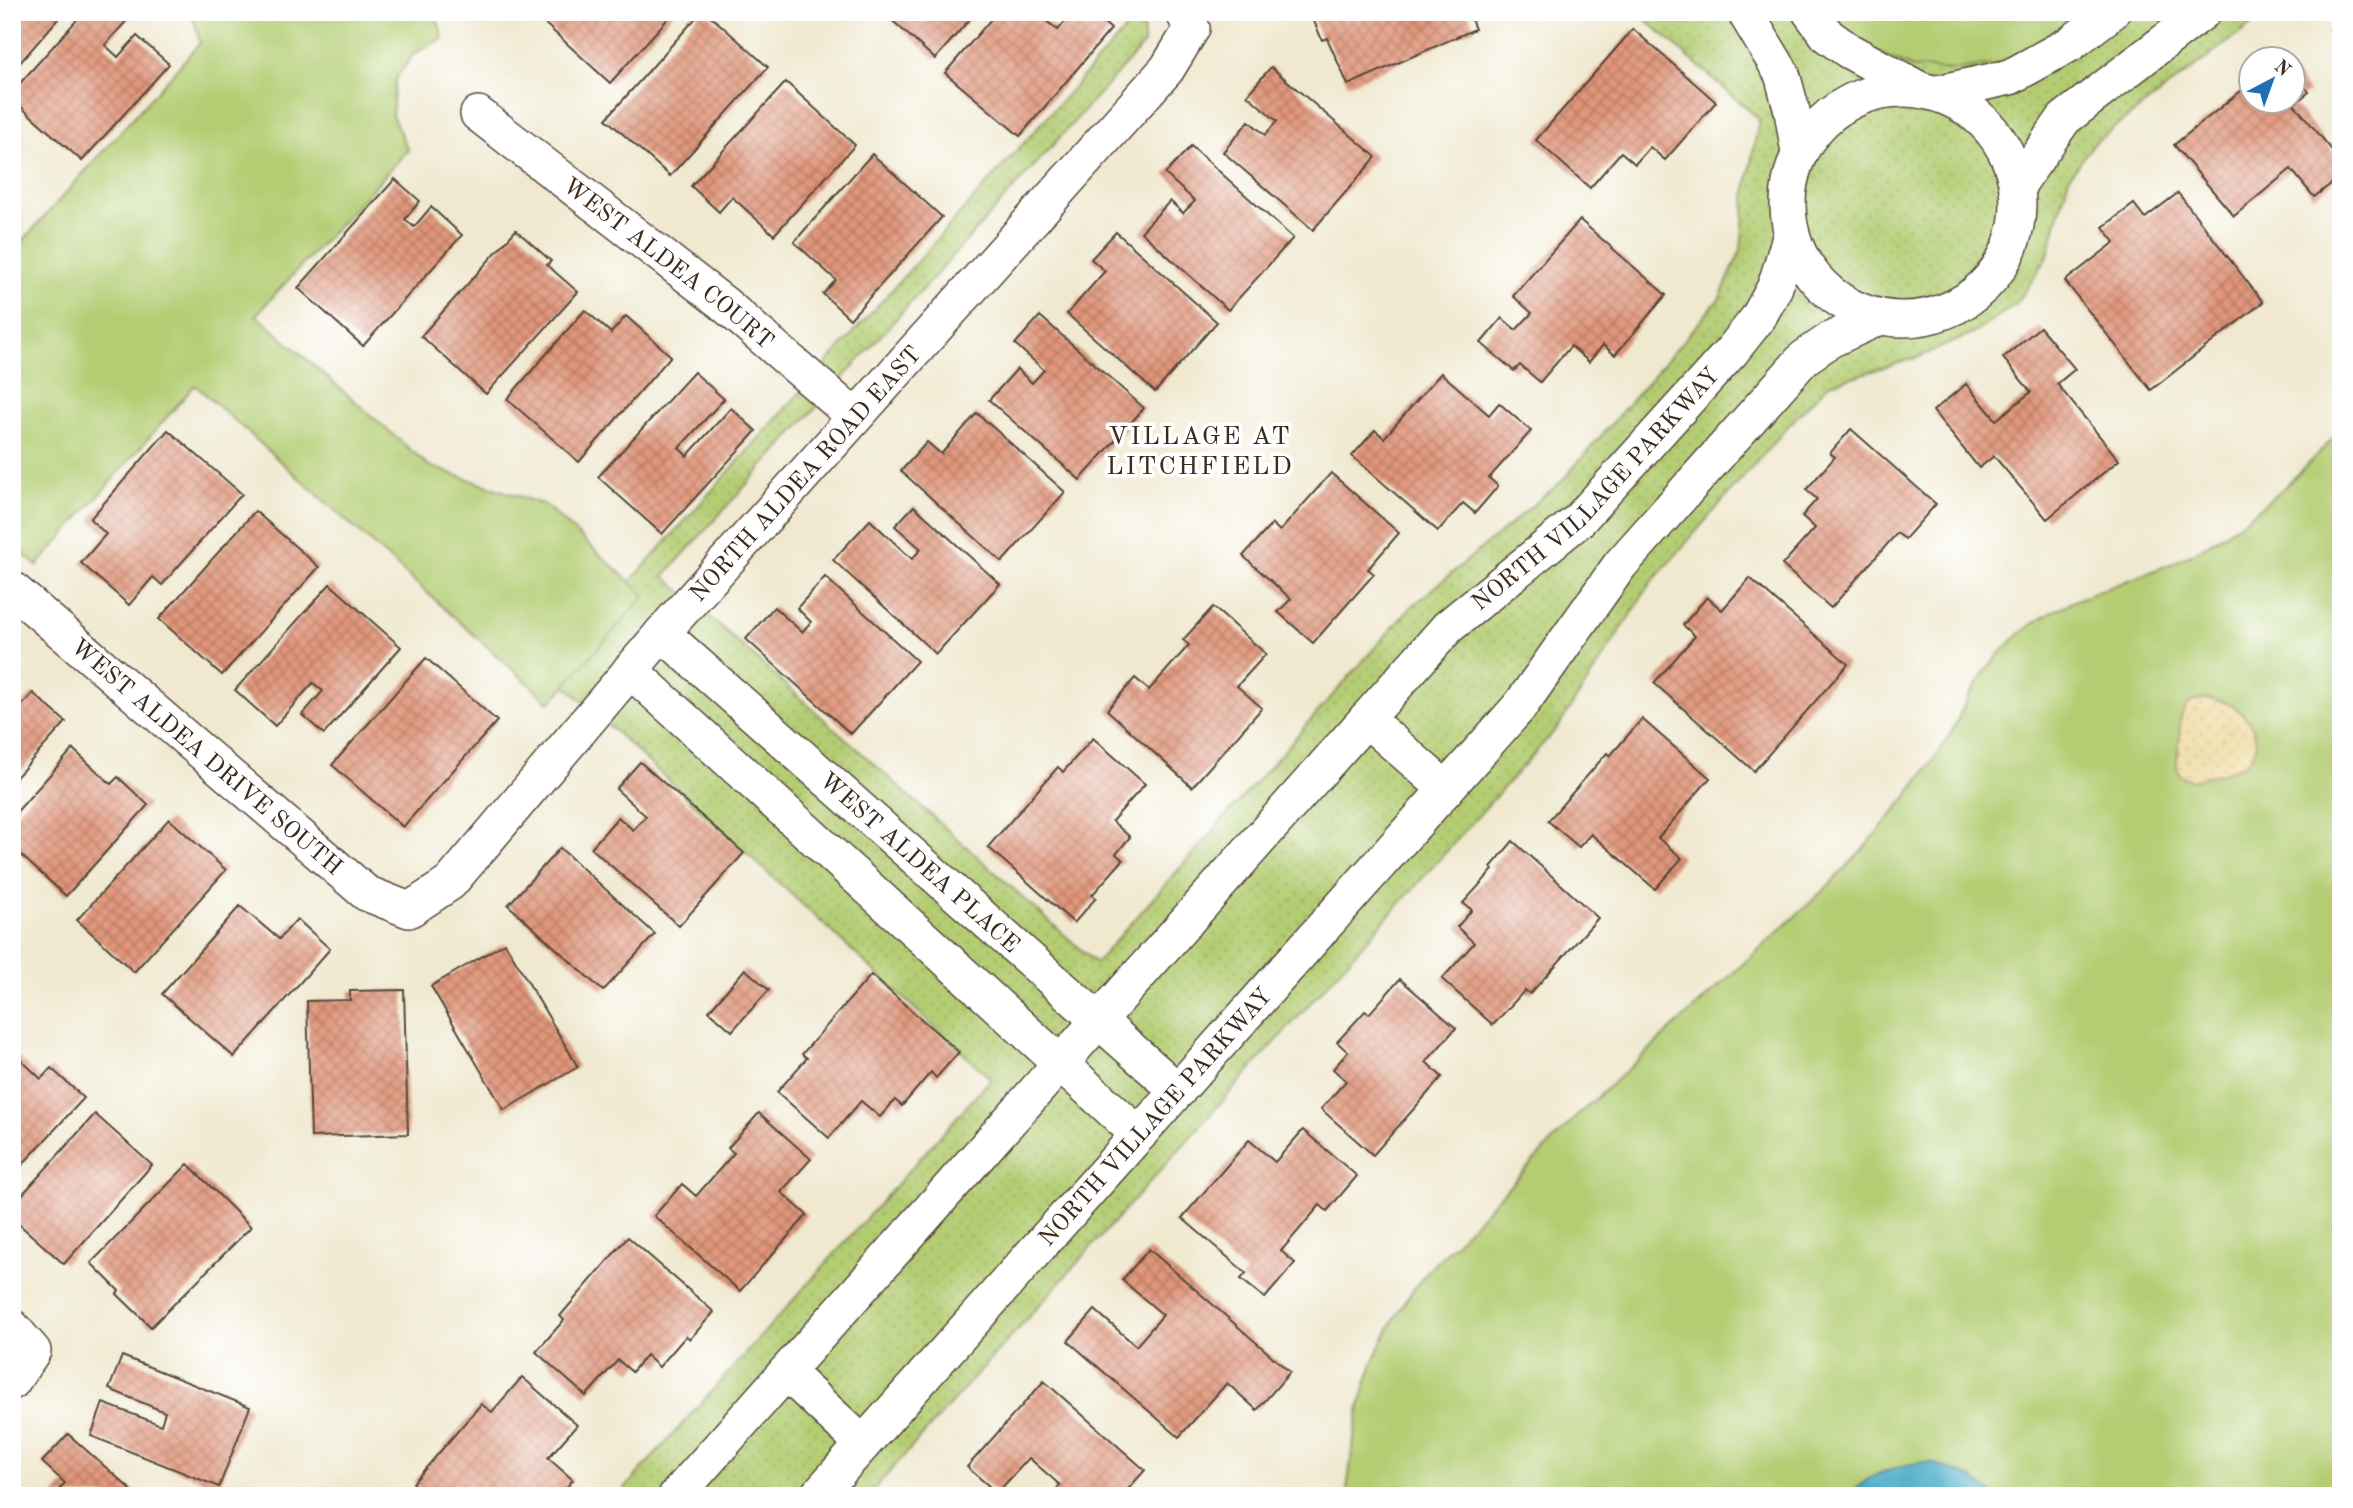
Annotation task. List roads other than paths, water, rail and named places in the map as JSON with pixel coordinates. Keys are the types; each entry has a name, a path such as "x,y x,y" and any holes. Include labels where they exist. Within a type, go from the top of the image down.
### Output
{"street":[{"path":"1745,12 1782,74 1799,153"},
{"path":"1810,12 1828,36 1849,51 1927,91 1966,107 1990,128 2008,154 2018,185 2018,222 2006,258 1984,288 1953,309 1917,319 1880,317 1850,306 1824,288 1804,263 1791,234 1787,206 1790,179 1799,153 1819,123 1848,102 1881,90 1927,91 2010,78 2070,44 2112,12"},
{"path":"2018,185 2064,119 2203,12"},
{"name":"NORTH ALDEA ROAD EAST","path":"409,910 450,883 662,633 1167,69 1188,20"},
{"name":"WEST ALDEA COURT","path":"478,114 723,303 855,417"},
{"name":"NORTH VILLAGE PARKWAY","path":"676,1496 1448,627 1578,521 1731,352 1758,318 1775,287 1791,234"},
{"name":"NORTH VILLAGE PARKWAY","path":"817,1496 1520,706 1620,565 1804,358 1830,340 1880,317"},
{"name":"WEST ALDEA DRIVE SOUTH","path":"12,589 366,893 409,910"},
{"name":"WEST ALDEA PLACE","path":"662,633 1178,1091"},
{"path":"630,670 1139,1135"},
{"path":"1366,719 1446,789"},
{"path":"12,1382 22,1339"},
{"path":"786,1372 863,1444"}],"water":[{"path":"1930,1462 1972,1478 1996,1496 1850,1496 1875,1475 1908,1464"}],"district":[{"name":"VILLAGE AT LITCHFIELD","path":"1200,450"}]}
